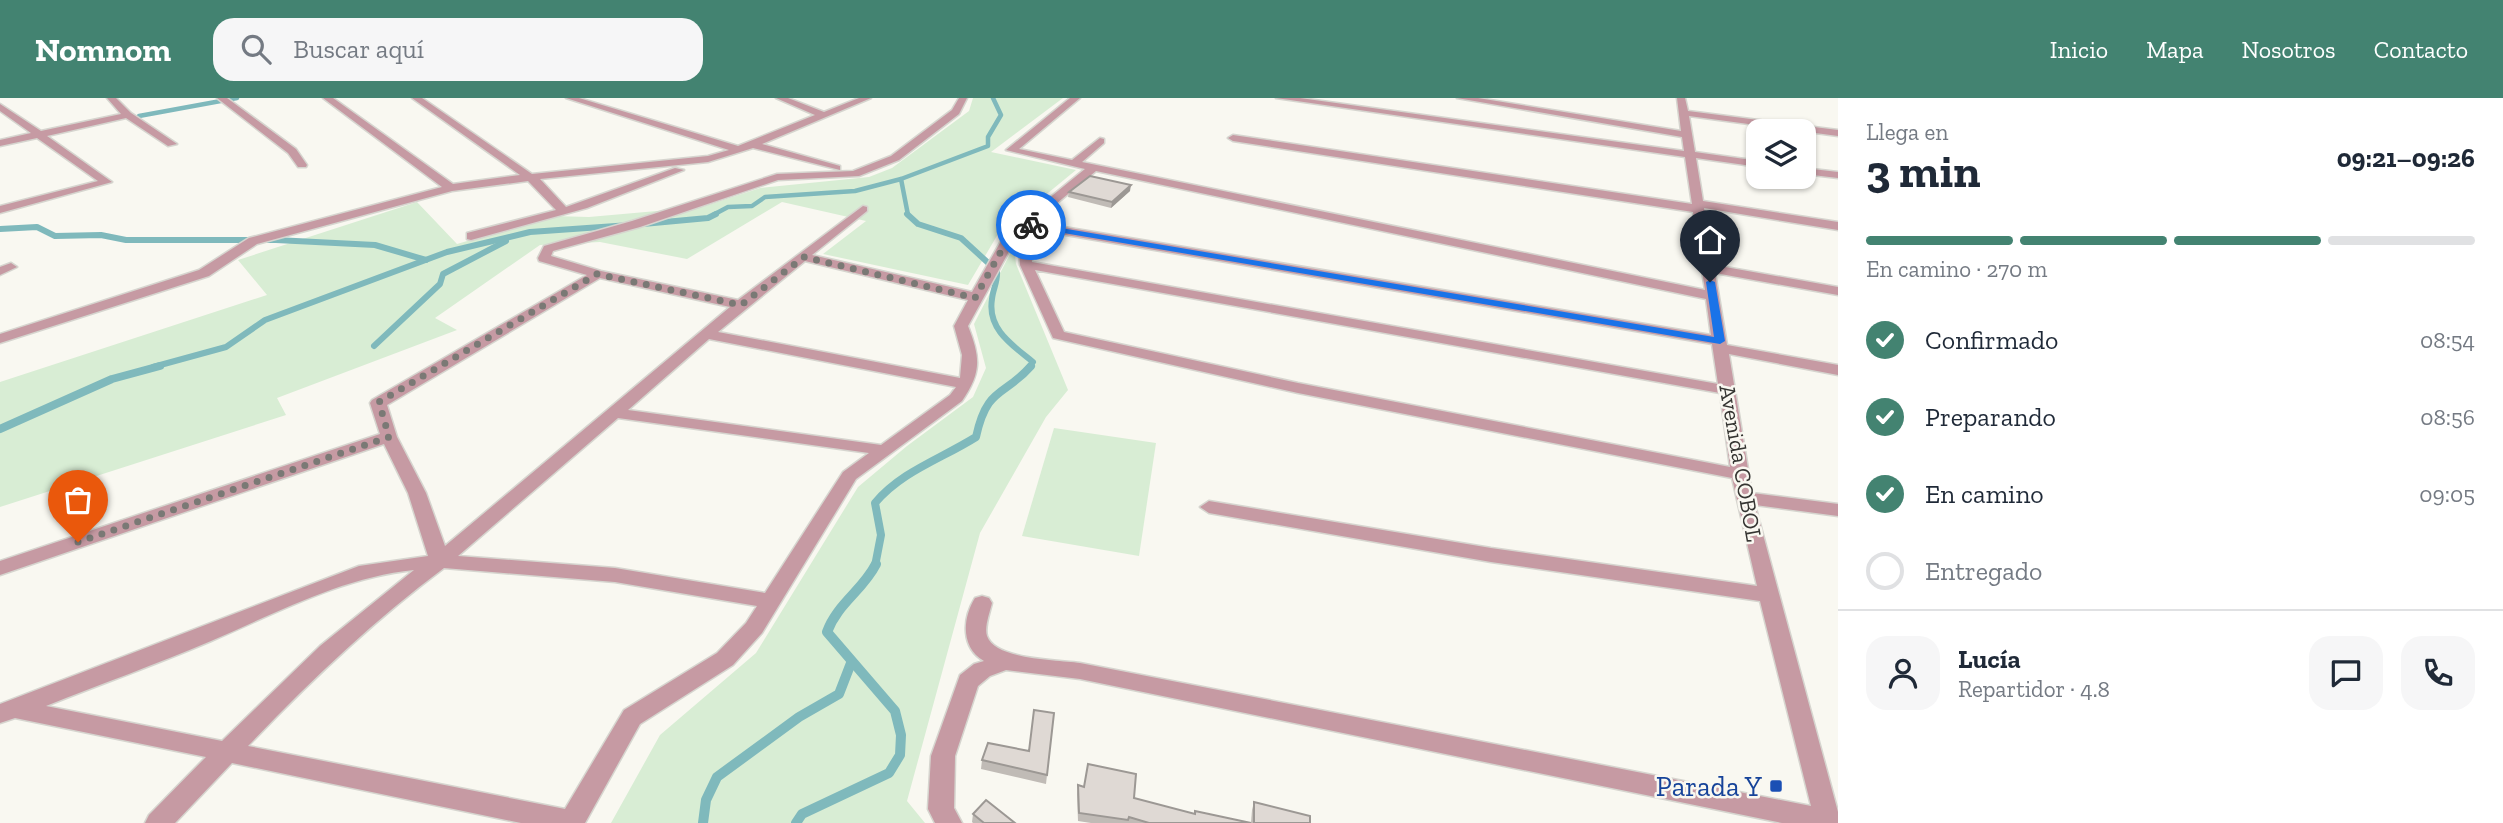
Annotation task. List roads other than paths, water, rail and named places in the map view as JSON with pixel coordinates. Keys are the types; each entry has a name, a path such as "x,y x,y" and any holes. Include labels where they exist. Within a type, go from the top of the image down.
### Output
{"street":[{"path":"111,98 128,115 172,144"},
{"path":"221,98 292,152 302,165"},
{"path":"327,98 451,188"},
{"path":"416,98 530,177 563,210"},
{"path":"570,98 739,150"},
{"path":"780,98 825,116"},
{"path":"471,236 583,206 739,150 867,98"},
{"path":"741,305 597,274 544,258 548,249 636,225 777,177 855,174 895,158 956,112 963,98"},
{"path":"1076,98 1011,150 1712,296"},
{"path":"1280,98 1746,162"},
{"path":"1461,98 1687,135"},
{"name":"Avenida COBOL","path":"1681,98 1744,498 1828,822"},
{"path":"0,107 107,183 0,210"},
{"path":"1684,113 1838,134"},
{"path":"0,144 128,115"},
{"path":"1233,138 1838,226"},
{"path":"1074,163 1100,141"},
{"path":"752,144 855,174"},
{"path":"0,340 204,273 253,241 451,188 708,159"},
{"path":"8,711 229,751 571,823 632,717 725,659 754,628 849,476 956,398 967,384 972,367 961,326 1009,237 1094,167"},
{"path":"1816,172 1838,175"},
{"path":"158,823 344,637 400,589 440,561 709,335 741,305 863,209"},
{"path":"1024,224 1026,265 1058,335 1298,388 1741,474"},
{"path":"1024,224 1720,345 1838,370"},
{"path":"804,257 975,298"},
{"path":"1026,265 1727,390"},
{"path":"1708,268 1838,291"},
{"path":"440,561 417,493 389,437 379,402 597,274"},
{"path":"709,335 967,384"},
{"path":"614,413 883,450"},
{"path":"0,568 389,437"},
{"path":"1744,498 1838,510"},
{"path":"1209,507 1490,555 1768,595"},
{"path":"8,711 200,637 302,594 366,571 399,565 440,561 615,575 771,601"},
{"path":"982,603 975,633 983,650 1005,662 1080,671 1828,822"},
{"path":"949,823 941,809 943,757 968,681 982,670 1005,662"}],"waterway":[{"path":"139,116 237,98"},
{"path":"901,179 988,146 988,137 1001,115 993,98"},
{"path":"713,215 728,207 752,206 765,197 855,191 901,179"},
{"path":"901,179 908,215"},
{"path":"643,224 708,218 716,214"},
{"path":"908,215 918,224 961,238 997,271 991,310 993,319 1003,335 1033,362 1029,367"},
{"path":"426,260 447,252 530,232 630,225"},
{"path":"0,229 37,227 55,236 101,235 126,240 276,240 375,245 426,260"},
{"path":"374,346 440,284 443,274 506,241"},
{"path":"153,367 226,347 265,320 426,260"},
{"path":"0,429 112,379 160,366"},
{"path":"875,566 881,535 875,503 897,482 976,437 980,421 991,400 1031,366"},
{"path":"796,823 802,814 889,773 900,755 901,735 895,711 827,632 837,613 875,566"},
{"path":"703,823 706,800 717,777 799,717 839,694 851,663"}],"place":[{"name":"Parada Y","path":"1776,786"}]}
